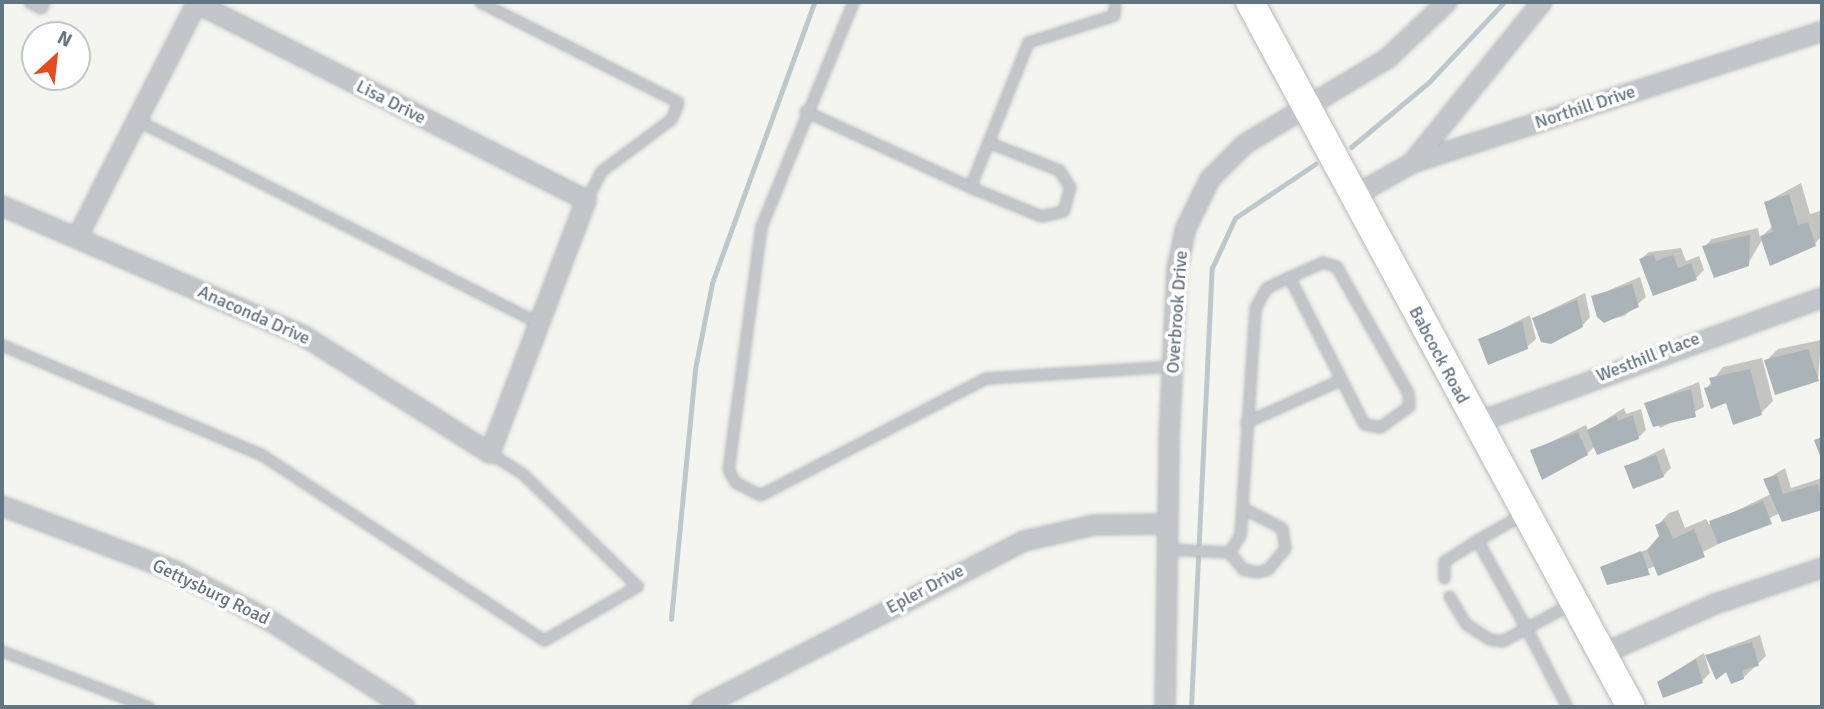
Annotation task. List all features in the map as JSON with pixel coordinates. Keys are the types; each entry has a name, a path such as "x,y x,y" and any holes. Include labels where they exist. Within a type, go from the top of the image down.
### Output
{"main road":[{"name":"Babcock Road","path":"1250,2 1631,707"}],"street":[{"name":"Lisa Drive","path":"197,2 586,200"},
{"path":"77,238 197,2"},
{"name":"Overbrook Drive","path":"1165,707 1174,550 1166,524 1180,249 1201,194 1245,144 1388,58 1447,2"},
{"path":"1412,163 1542,2"},
{"name":"Northill Drive","path":"1354,196 1412,163 1822,31"},
{"path":"490,453 586,200"},
{"name":"Anaconda Drive","path":"2,206 304,336 490,453"},
{"name":"Westhill Place","path":"1476,423 1822,298"},
{"name":"Gettysburg Road","path":"2,506 175,571 272,622 405,707"},
{"name":"Epler Drive","path":"701,707 1024,541 1094,525 1166,524"},
{"path":"1602,654 1715,604 1822,568"}],"lane":[{"path":"29,2 41,8 44,2"},
{"path":"480,2 678,102 671,119 601,171 586,200"},
{"path":"853,2 805,111 761,226 728,469 746,491 760,495 986,378 1172,366"},
{"path":"970,187 1028,42 1114,15 1115,2"},
{"path":"805,111 970,187 1041,216 1063,211 1070,187 1059,170 988,142"},
{"path":"137,120 540,323"},
{"path":"1224,553 1240,535 1255,308 1266,288 1289,277 1322,262 1336,266 1408,393 1409,407 1370,428 1339,380 1289,277"},
{"path":"2,345 262,455 544,640 638,586 523,474 490,453"},
{"path":"1246,422 1339,380"},
{"path":"1174,550 1224,553 1243,569 1257,572 1268,569 1285,548 1282,528 1243,508"},
{"path":"1444,578 1444,561 1525,513"},
{"path":"1477,540 1567,707"},
{"path":"1449,596 1466,624 1489,639 1502,641 1573,603"},
{"path":"2,651 149,707"}],"building":[{"path":"1789,194 1798,225 1808,222 1816,246 1770,266 1760,236 1773,232 1764,202"},
{"path":"1750,235 1749,266 1714,278 1702,246"},
{"path":"1653,254 1656,261 1673,255 1678,268 1691,263 1697,280 1653,296 1639,259"},
{"path":"1632,284 1639,307 1604,323 1597,317 1591,296"},
{"path":"1577,300 1583,327 1551,344 1541,342 1532,318"},
{"path":"1522,321 1528,349 1488,365 1478,339"},
{"path":"1808,349 1819,381 1775,395 1764,360"},
{"path":"1750,369 1762,415 1733,425 1726,403 1711,409 1704,388 1712,386 1709,378"},
{"path":"1691,389 1696,417 1653,427 1644,403"},
{"path":"1616,415 1618,421 1633,415 1639,439 1597,455 1587,430"},
{"path":"1578,432 1588,455 1542,480 1530,450"},
{"path":"1822,437 1822,461 1814,440"},
{"path":"1656,455 1664,477 1633,489 1624,466"},
{"path":"1777,475 1783,494 1818,484 1822,510 1782,522 1763,479"},
{"path":"1763,501 1772,524 1718,544 1709,521"},
{"path":"1665,521 1673,539 1694,529 1705,557 1658,576 1647,550 1659,536 1655,525"},
{"path":"1641,551 1650,575 1607,585 1600,567"},
{"path":"1752,642 1759,666 1742,670 1744,679 1731,684 1726,672 1716,680 1705,655"},
{"path":"1696,659 1703,683 1663,698 1657,682"}],"waterway":[{"path":"671,619 695,369 712,283 814,2"},
{"path":"1351,147 1429,82 1504,2"},
{"path":"1191,707 1212,268 1235,218 1315,164"}]}
